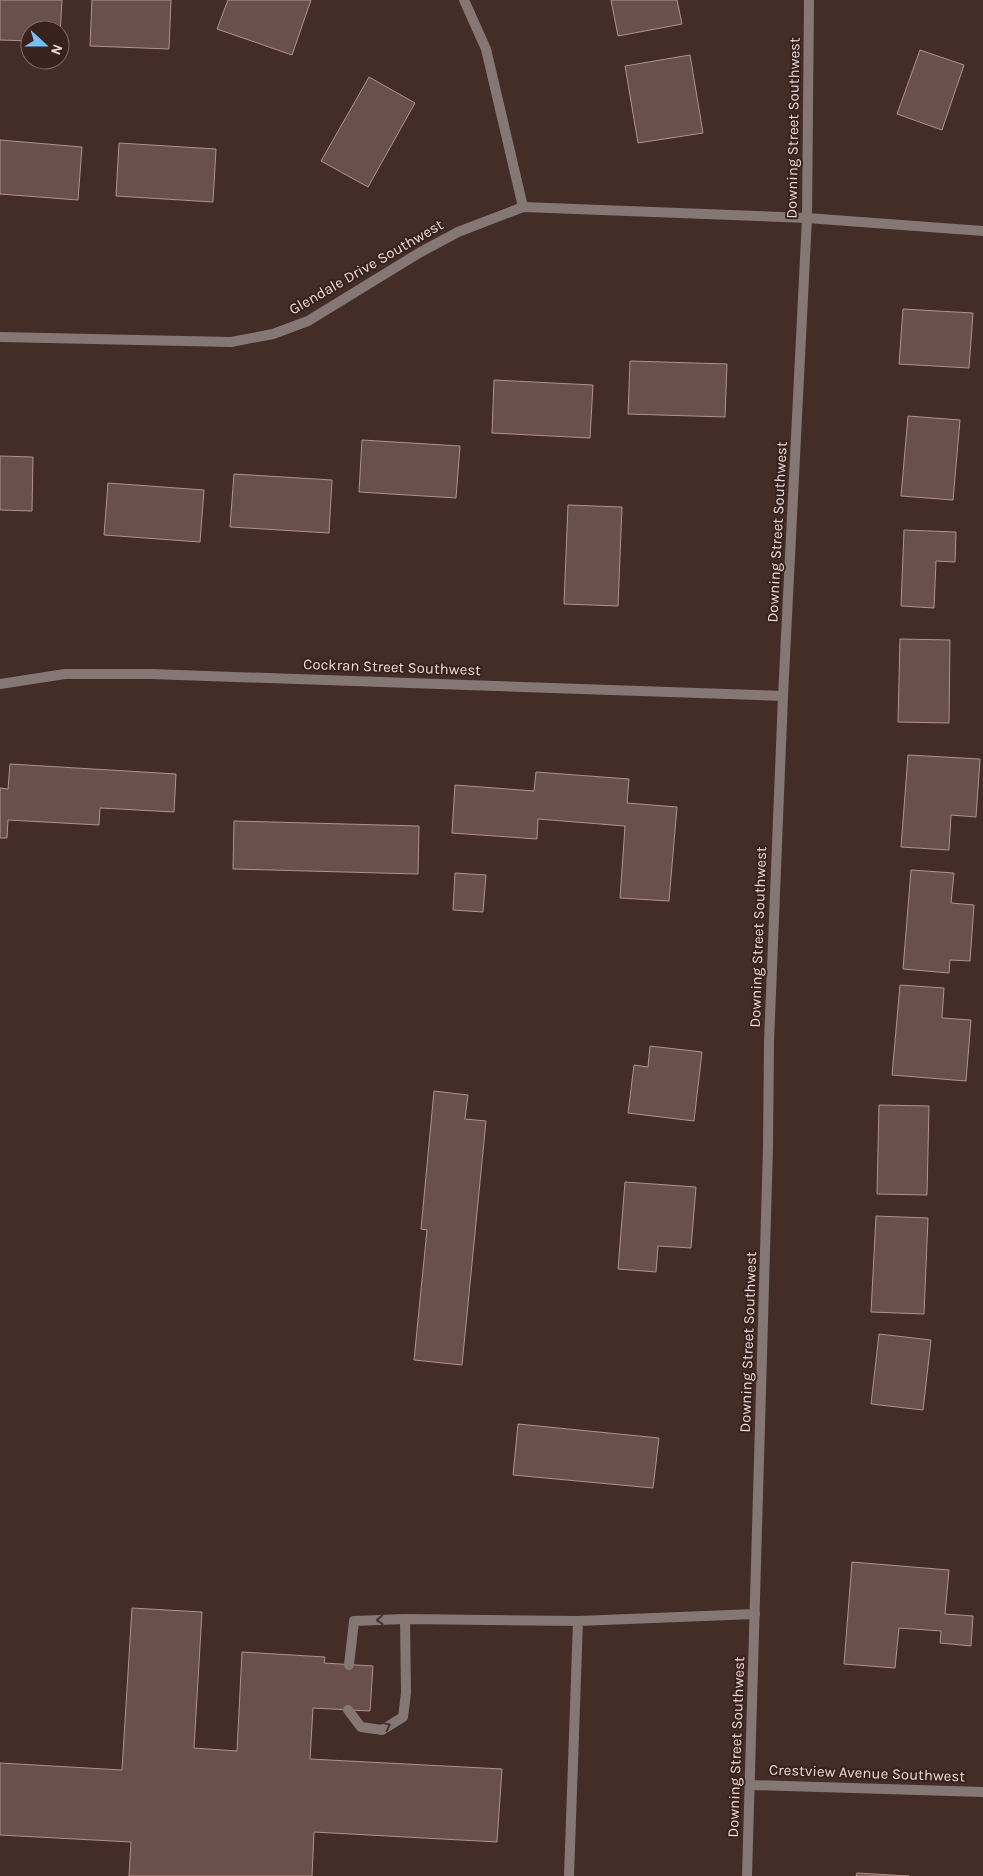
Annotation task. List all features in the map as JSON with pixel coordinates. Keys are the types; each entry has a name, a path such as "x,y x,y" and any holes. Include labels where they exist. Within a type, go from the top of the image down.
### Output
{"street":[{"path":"464,0 486,49 524,207"},
{"name":"Downing Street Southwest","path":"747,1876 768,1147 769,1042 808,218 809,0"},
{"name":"Glendale Drive Southwest","path":"0,337 231,342 273,334 308,320 419,253 458,232 524,207 808,218 983,231"},
{"name":"Cockran Street Southwest","path":"0,684 65,674 151,674 784,696"},
{"path":"349,1665 354,1620 578,1622 755,1614"},
{"path":"348,1710 361,1727 382,1730 403,1717 406,1693 405,1619"},
{"path":"569,1876 578,1622"},
{"name":"Crestview Avenue Southwest","path":"750,1785 983,1792"}],"building":[{"path":"0,0 62,0 61,20 20,20 20,41 0,40"},
{"path":"92,0 171,0 169,49 90,46"},
{"path":"228,0 311,0 292,55 217,29"},
{"path":"611,0 677,0 682,24 618,36"},
{"path":"920,50 964,65 942,130 897,114"},
{"path":"690,55 703,133 638,143 625,66"},
{"path":"369,77 415,103 368,187 321,161"},
{"path":"0,140 82,147 78,200 0,194"},
{"path":"119,143 216,149 213,202 116,196"},
{"path":"903,309 973,313 969,368 899,364"},
{"path":"630,361 727,364 725,417 628,414"},
{"path":"494,380 593,385 590,438 492,433"},
{"path":"908,416 960,420 953,500 901,496"},
{"path":"362,440 460,446 456,498 359,492"},
{"path":"0,456 33,457 32,511 0,510"},
{"path":"234,474 332,480 329,533 230,527"},
{"path":"108,483 204,490 200,542 104,535"},
{"path":"568,505 622,507 618,606 564,604"},
{"path":"904,530 956,532 955,562 936,561 934,608 901,606"},
{"path":"900,639 950,640 949,723 898,722"},
{"path":"908,755 980,759 976,817 951,815 949,850 901,847"},
{"path":"10,764 176,774 174,812 100,808 99,825 8,820 7,838 0,838 0,788 8,789"},
{"path":"536,772 629,779 627,803 677,807 669,901 620,898 625,826 538,819 537,839 452,833 455,785 534,791"},
{"path":"234,821 419,826 418,874 233,869"},
{"path":"911,870 954,873 951,903 974,905 970,961 950,960 949,973 903,969"},
{"path":"455,873 486,875 483,912 453,910"},
{"path":"900,985 944,988 942,1018 971,1020 966,1081 892,1075"},
{"path":"650,1046 702,1052 694,1121 628,1113 634,1065 648,1067"},
{"path":"434,1091 468,1095 465,1119 486,1121 462,1365 414,1360 427,1230 421,1229"},
{"path":"879,1105 929,1106 927,1195 877,1194"},
{"path":"625,1182 696,1187 691,1248 658,1246 656,1272 618,1269"},
{"path":"876,1216 928,1218 924,1314 871,1312"},
{"path":"879,1334 931,1340 923,1410 871,1404"},
{"path":"518,1424 659,1438 653,1488 513,1475"},
{"path":"852,1562 949,1570 945,1614 973,1616 971,1646 940,1643 941,1631 899,1628 895,1668 844,1664"},
{"path":"132,1608 202,1612 194,1748 237,1751 242,1652 325,1657 324,1663 373,1666 370,1711 313,1708 310,1759 502,1769 497,1842 314,1832 312,1876 129,1876 131,1842 0,1835 0,1763 122,1770"},
{"path":"857,1873 909,1876 856,1876"}]}
